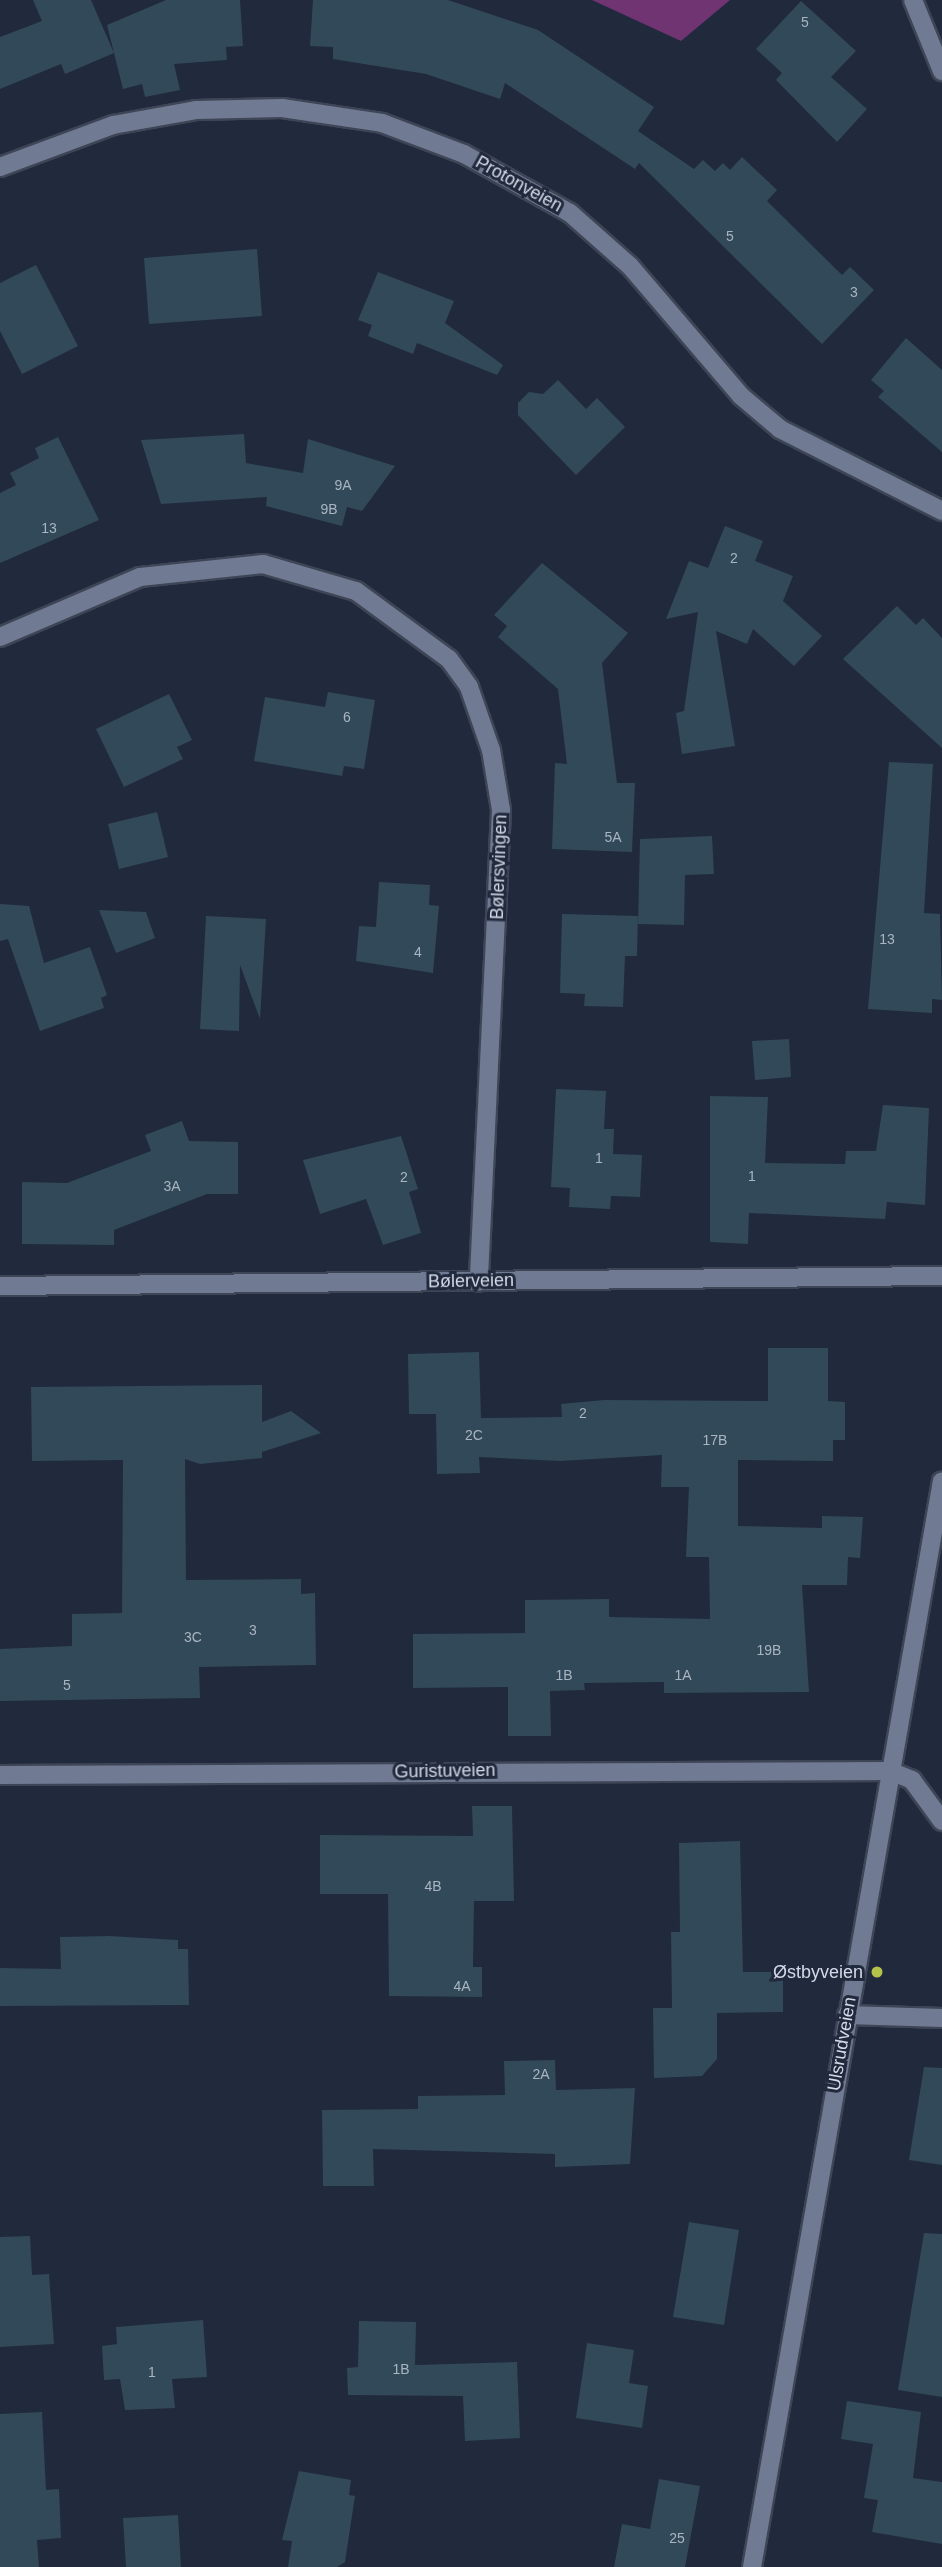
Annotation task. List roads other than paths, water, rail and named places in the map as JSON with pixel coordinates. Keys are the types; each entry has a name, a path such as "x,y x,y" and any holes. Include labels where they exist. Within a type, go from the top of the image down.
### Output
{"street":[{"path":"913,0 942,71"},
{"name":"Protonveien","path":"0,167 113,125 196,110 282,108 382,123 464,154 570,213 630,267 741,396 780,429 942,511"},
{"name":"Bølersvingen","path":"0,637 140,577 263,565 356,591 449,659 469,687 491,750 501,810 479,1281"},
{"name":"Bølerveien","path":"0,1286 942,1276"},
{"name":"Ulsrudveien","path":"752,2567 942,1481"},
{"path":"890,1771 912,1780 942,1821"},
{"name":"Guristuveien","path":"0,1775 890,1771"},
{"path":"847,2015 942,2018"}],"place":[{"name":"Østbyveien","path":"877,1972"}]}
